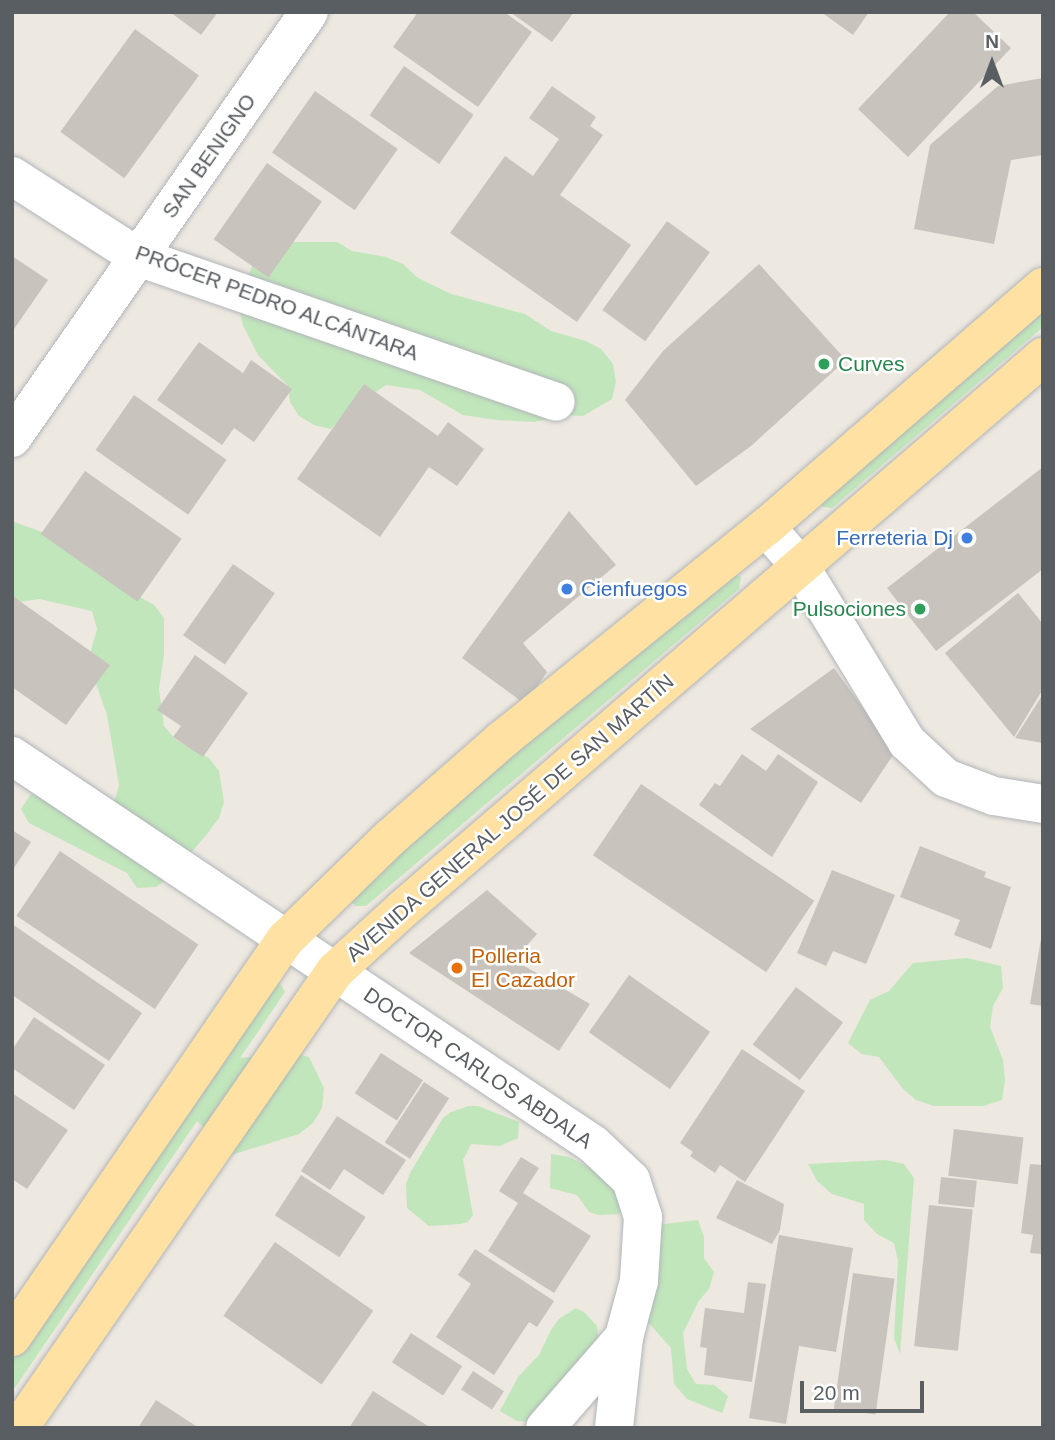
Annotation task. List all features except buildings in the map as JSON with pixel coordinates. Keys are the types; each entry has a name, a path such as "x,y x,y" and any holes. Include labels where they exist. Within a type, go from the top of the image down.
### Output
{"main road":[{"path":"12,1337 286,939 391,837 503,739 766,527 1043,287"},
{"name":"AVENIDA GENERAL JOSÉ DE SAN MARTÍN","path":"19,1428 335,971 404,908 1043,357"}],"street":[{"name":"SAN BENIGNO","path":"12,438 309,12"},
{"name":"PRÓCER PEDRO ALCÁNTARA","path":"12,176 138,257 556,402"},
{"path":"766,527 800,566 907,742 946,778 995,796 1043,804"},
{"name":"DOCTOR CARLOS ABDALA","path":"12,756 593,1144 631,1180 643,1217 639,1281 624,1338 614,1428"},
{"path":"545,1428 624,1338"}],"green space":[{"path":"285,242 337,242 352,251 386,257 403,264 418,278 451,294 525,314 551,331 586,341 601,349 613,364 616,382 612,399 583,416 566,415 534,422 497,420 463,415 420,390 386,385 344,414 331,429 314,425 299,416 290,402 288,386 258,355 243,325 239,309 241,292 255,260"},
{"path":"1043,302 1043,327 832,508 823,507 819,502"},
{"path":"14,522 48,534 105,577 154,605 164,618 164,654 159,689 164,726 176,740 209,758 219,771 224,802 219,818 207,834 170,877 156,887 137,888 127,873 29,823 21,809 31,794 114,802 119,785 107,715 88,661 97,629 92,611 39,599 12,603"},
{"path":"727,571 741,577 739,589 366,906 355,906 351,901 352,891"},
{"path":"967,958 1001,966 1003,988 993,1006 990,1027 1003,1060 1005,1080 1002,1100 983,1106 934,1106 916,1100 903,1089 879,1057 862,1054 848,1043 870,1000 889,991 913,963"},
{"path":"278,980 285,992 240,1058 291,1053 309,1057 324,1088 322,1108 313,1123 299,1134 231,1155 197,1121 12,1392 12,1357 267,981"},
{"path":"469,1106 478,1106 519,1122 518,1138 500,1146 471,1144 463,1160 473,1215 468,1222 460,1224 429,1226 407,1208 406,1184 443,1118"},
{"path":"551,1154 569,1157 609,1177 625,1206 619,1214 599,1215 589,1212 577,1195 550,1188"},
{"path":"886,1160 904,1164 914,1178 900,1354 894,1338 898,1261 894,1243 877,1234 864,1220 864,1204 832,1194 817,1181 808,1164"},
{"path":"698,1220 704,1237 704,1258 714,1272 709,1289 698,1302 683,1333 687,1369 696,1384 714,1385 728,1396 722,1413 687,1399 674,1384 671,1348 646,1320 650,1235 664,1224"},
{"path":"576,1308 584,1312 597,1326 599,1343 535,1422 517,1421 500,1411 518,1377 539,1355 559,1319"}],"place":[{"name":"Curves","path":"824,364"},
{"name":"Ferreteria Dj","path":"967,538"},
{"name":"Cienfuegos","path":"567,589"},
{"name":"Pulsociones","path":"920,609"},
{"name":"Polleria El Cazador","path":"457,968"}]}
